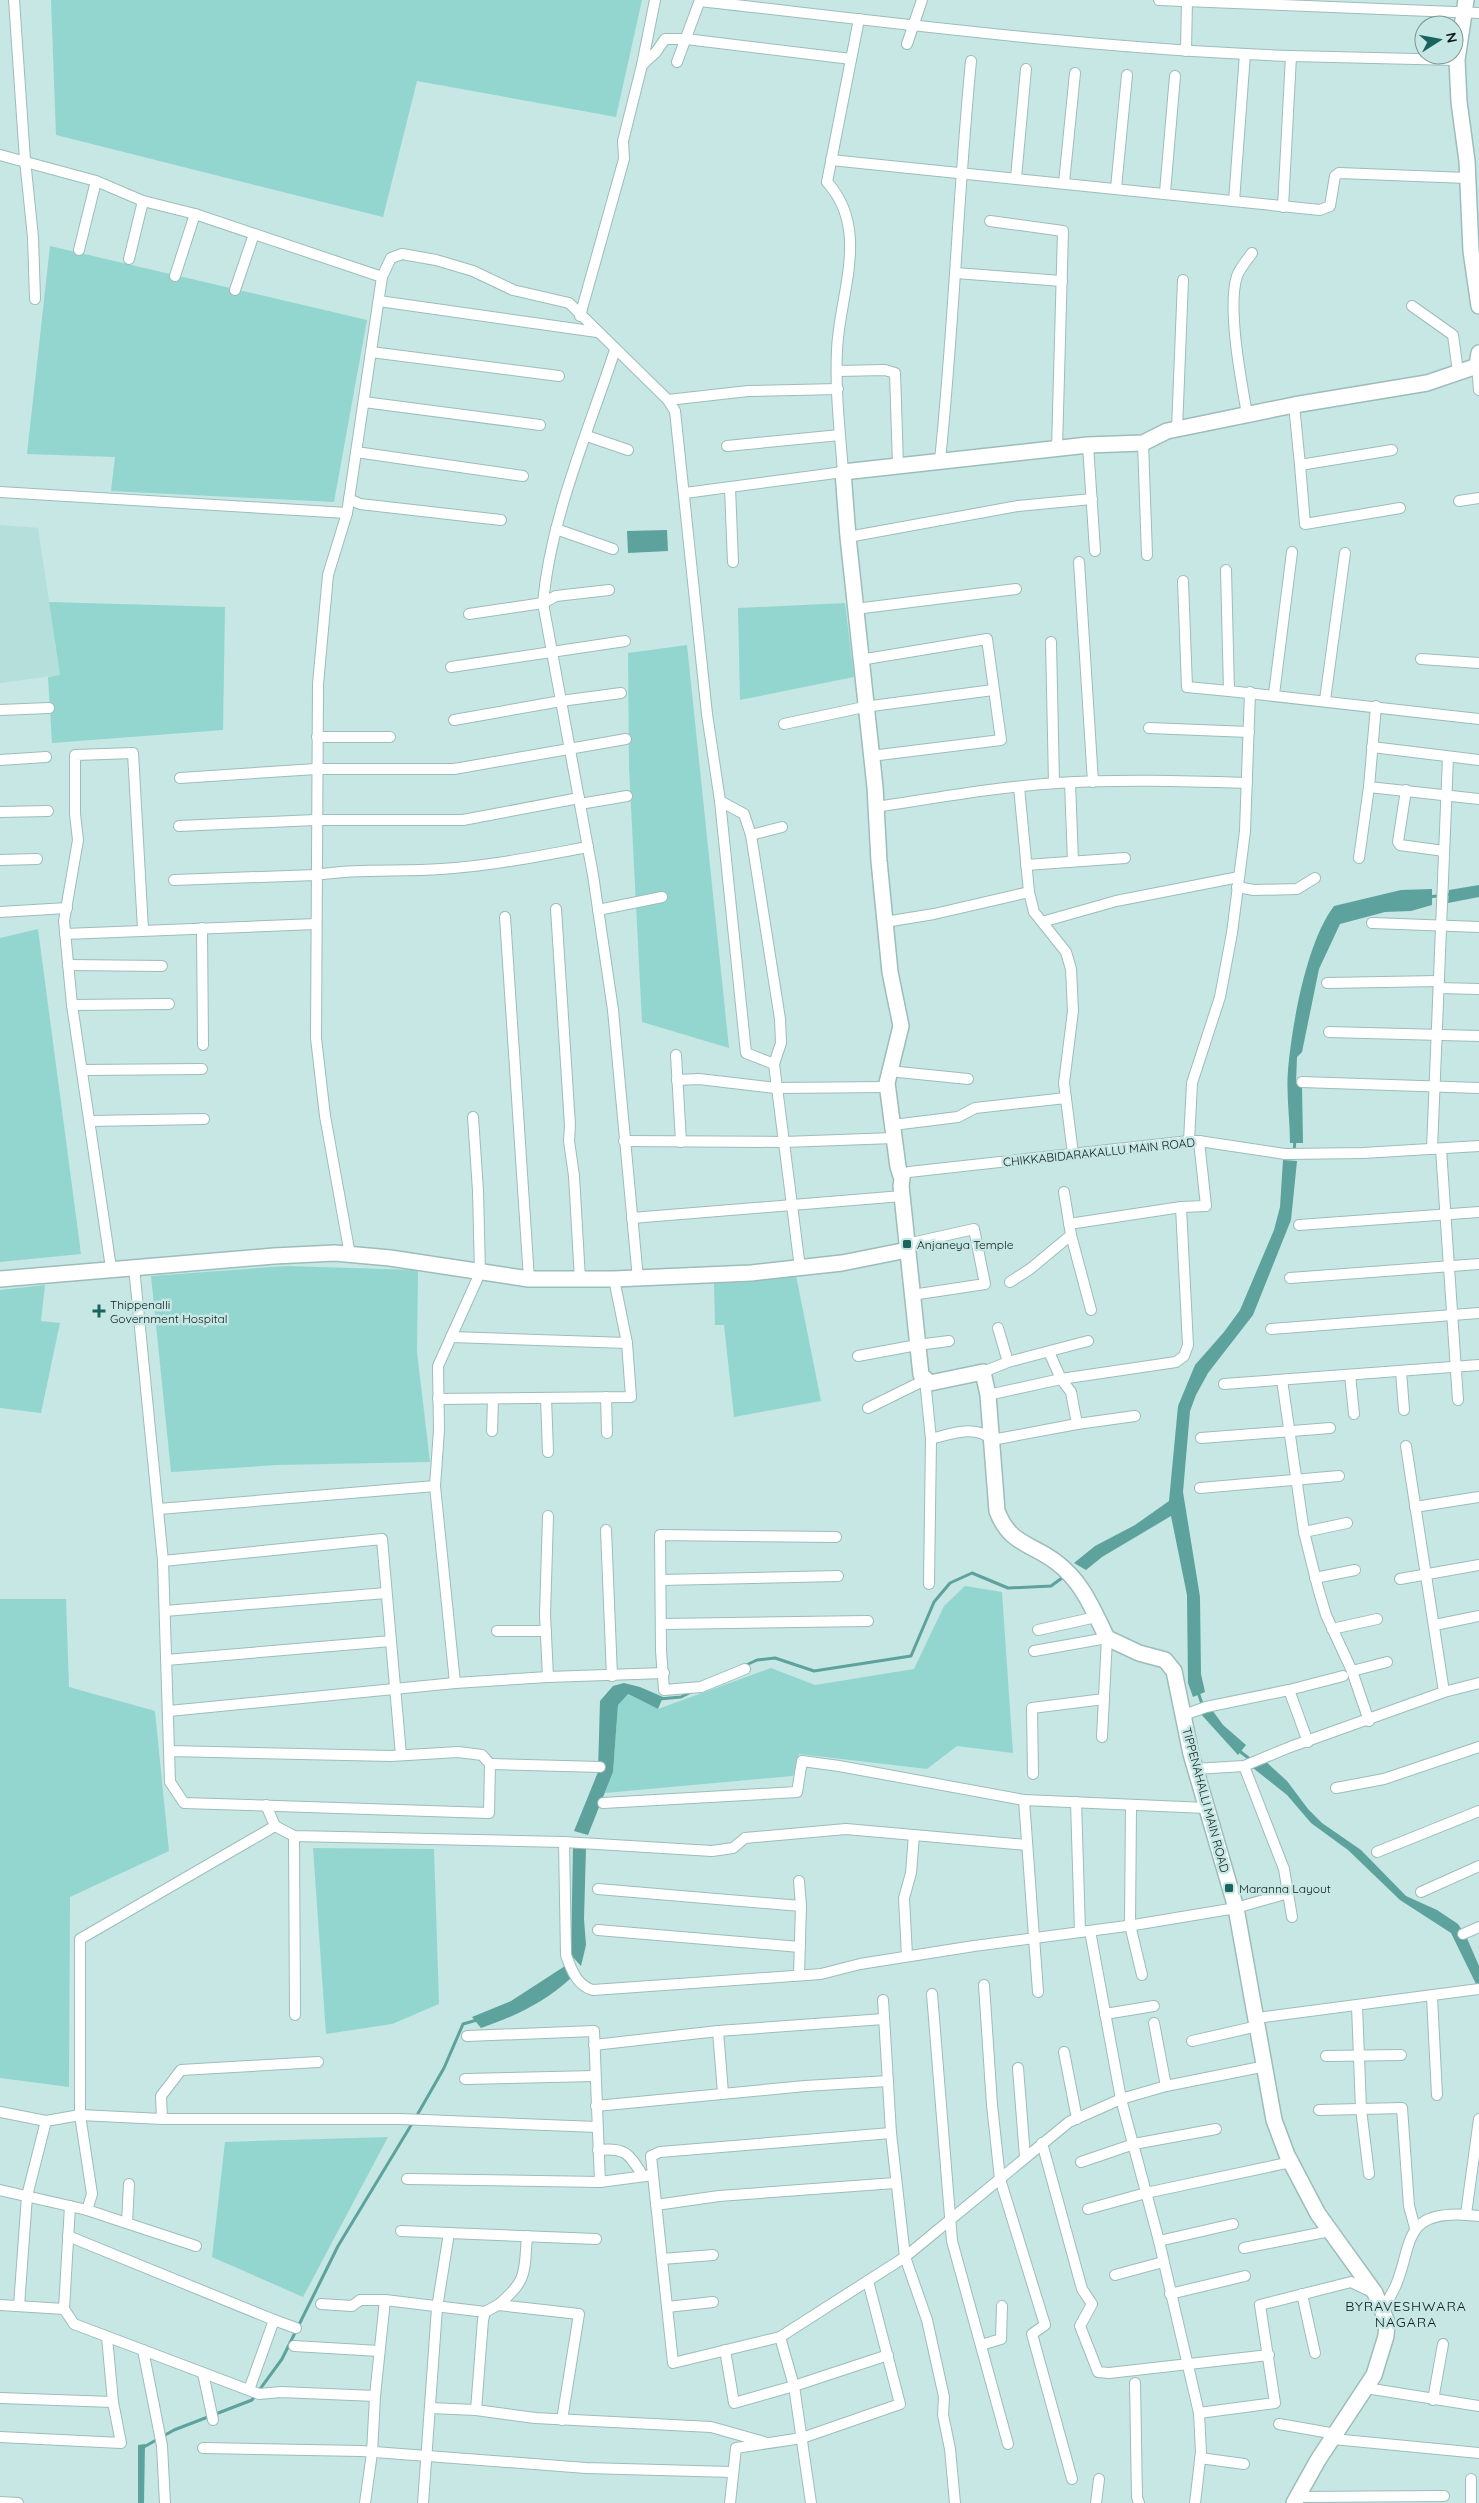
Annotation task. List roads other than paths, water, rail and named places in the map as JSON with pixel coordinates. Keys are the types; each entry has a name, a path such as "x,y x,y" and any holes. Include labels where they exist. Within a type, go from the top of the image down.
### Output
{"street":[{"path":"14,0 25,160 33,236 35,299"},
{"path":"580,316 624,159 623,141 642,65 655,0"},
{"path":"677,62 700,0 913,25 1186,52 1414,59"},
{"path":"907,44 922,0"},
{"path":"1159,0 1470,9 1464,33"},
{"path":"1186,52 1187,1"},
{"path":"859,19 827,182 836,193 847,219 851,255 837,349 840,434 848,537 864,707 871,756 890,972 901,1026 888,1087 902,1179 902,1196 921,1375 925,1380 933,1383 983,1372 1008,1362 1088,1341"},
{"path":"642,65 656,52 665,39 686,39 851,59"},
{"path":"1234,201 1245,54"},
{"path":"1282,207 1291,56"},
{"path":"940,460 956,273 960,172 971,61"},
{"path":"1457,65 1459,102 1473,160 1467,178 1474,218 1479,306"},
{"path":"1016,178 1026,69"},
{"path":"1064,183 1075,73"},
{"path":"1116,188 1127,75"},
{"path":"1165,192 1175,76"},
{"path":"0,155 25,160 96,181 143,202 195,214 382,277"},
{"path":"831,160 1165,192 1282,207 1328,208 1331,203 1335,176 1341,172 1467,178"},
{"path":"79,250 96,181"},
{"path":"129,260 143,202"},
{"path":"175,276 195,214"},
{"path":"990,221 1063,231 1057,448"},
{"path":"235,290 254,234"},
{"path":"1246,414 1238,362 1234,296 1237,274 1252,253"},
{"path":"350,1254 325,1116 316,1038 316,769 318,684 328,575 347,513 382,277 391,258 402,254 436,260 472,271 514,290 569,304 668,400 675,411 707,714 720,801 746,1053 774,1064"},
{"path":"956,273 1062,281"},
{"path":"1177,429 1183,280"},
{"path":"379,301 597,332"},
{"path":"1412,306 1453,335 1458,372"},
{"path":"616,350 556,529 546,570 544,603 588,847 613,1010 638,1279"},
{"path":"371,352 559,376"},
{"path":"685,493 940,460 1088,445 1142,443 1167,431 1246,414 1294,404 1427,383 1458,372 1478,359"},
{"path":"1478,359 1479,390"},
{"path":"837,371 885,370 895,373 898,465"},
{"path":"668,400 748,391 838,389"},
{"path":"364,402 540,425"},
{"path":"1294,404 1306,524 1400,508"},
{"path":"726,446 840,434"},
{"path":"587,436 628,450"},
{"path":"1142,443 1147,555"},
{"path":"1088,445 1095,551"},
{"path":"1300,465 1392,450"},
{"path":"356,452 522,476"},
{"path":"730,488 733,562"},
{"path":"0,492 347,513"},
{"path":"1459,501 1479,498"},
{"path":"349,499 360,504 501,520"},
{"path":"848,537 1018,506 1092,499"},
{"path":"556,529 613,549"},
{"path":"1274,694 1292,552"},
{"path":"1325,700 1345,553"},
{"path":"1079,562 1093,782"},
{"path":"1226,570 1229,690"},
{"path":"1183,581 1187,687 1274,694 1479,719"},
{"path":"855,609 1016,589"},
{"path":"468,614 544,603 556,596 609,590"},
{"path":"860,660 987,639 1000,740 871,756"},
{"path":"451,667 625,642"},
{"path":"1051,642 1054,783"},
{"path":"1421,659 1479,664"},
{"path":"784,724 864,707 993,690"},
{"path":"1068,1224 1181,1207 1206,1206 1194,1141 1192,1083 1220,996 1232,933 1245,831 1250,692"},
{"path":"454,720 561,701 621,693"},
{"path":"1359,858 1369,786 1376,706"},
{"path":"0,710 49,708"},
{"path":"1149,728 1249,732"},
{"path":"317,737 390,737"},
{"path":"180,778 316,769 454,769 626,738"},
{"path":"1372,747 1479,760"},
{"path":"111,1268 72,1005 64,921 78,840 75,814 75,756 133,753 143,930"},
{"path":"0,760 46,757"},
{"path":"1448,757 1445,794 1435,1086 1437,1149 1445,1214 1458,1400"},
{"path":"876,808 1054,783 1247,783"},
{"path":"1070,783 1073,861"},
{"path":"1369,786 1479,799"},
{"path":"1019,787 1029,892 1034,912 1066,952 1071,969 1073,1011 1064,1083 1073,1154"},
{"path":"1406,790 1398,842 1400,845 1444,851"},
{"path":"179,826 316,820 463,820 579,801 627,796"},
{"path":"720,801 744,814 751,835 780,1019 781,1043 774,1064 800,1268"},
{"path":"0,812 48,811"},
{"path":"751,835 782,827"},
{"path":"174,880 441,869 507,862 588,847"},
{"path":"1026,865 1125,858"},
{"path":"0,860 37,859"},
{"path":"1042,922 1116,901 1238,882 1254,890 1297,889 1315,878"},
{"path":"885,922 943,912 1029,892"},
{"path":"598,910 662,897"},
{"path":"0,912 67,908"},
{"path":"556,909 570,1116 569,1141 574,1176 580,1279"},
{"path":"505,917 529,1279"},
{"path":"1372,923 1479,927"},
{"path":"65,934 316,924"},
{"path":"202,928 203,1045"},
{"path":"68,965 162,966"},
{"path":"1327,984 1439,984 1479,989"},
{"path":"72,1005 169,1004"},
{"path":"1329,1032 1479,1036"},
{"path":"676,1055 681,1142"},
{"path":"83,1070 202,1069"},
{"path":"890,1071 968,1079"},
{"path":"678,1080 707,1079 776,1088 888,1087"},
{"path":"1302,1082 1479,1088"},
{"path":"624,1141 784,1142 894,1131 958,1117 975,1108 1066,1098"},
{"path":"455,1683 435,1486 438,1366 480,1272 478,1191 473,1117"},
{"path":"90,1121 204,1119"},
{"name":"CHIKKABIDARAKALLU MAIN ROAD","path":"902,1179 904,1174 909,1172 1194,1141 1290,1154 1363,1153 1479,1146"},
{"path":"1064,1192 1068,1224 1091,1310"},
{"path":"632,1218 902,1196"},
{"path":"988,1395 1061,1380 1176,1362 1184,1356 1188,1345 1181,1207"},
{"path":"1299,1225 1479,1212"},
{"path":"0,1279 111,1268 274,1256 350,1254 390,1258 529,1279 638,1279 700,1276 842,1263 974,1229 985,1284 912,1295"},
{"path":"1010,1282 1030,1269 1071,1235"},
{"path":"1290,1278 1479,1264"},
{"path":"134,1267 163,1561 170,1782 184,1803 489,1813 490,1764 482,1755 458,1752 401,1755 170,1751"},
{"path":"438,1400 631,1397 627,1344 614,1279"},
{"path":"1271,1329 1479,1313"},
{"path":"998,1328 1008,1362"},
{"path":"451,1337 627,1344"},
{"path":"858,1356 917,1344 948,1342"},
{"path":"1049,1352 1061,1380 1071,1392 1077,1424"},
{"path":"1224,1384 1479,1365"},
{"path":"1401,1371 1404,1410"},
{"path":"983,1372 988,1395 992,1440 990,1450 997,1511 1003,1527 1022,1543 1056,1562 1084,1590 1107,1638 1102,1737"},
{"path":"1350,1374 1354,1414"},
{"path":"868,1408 925,1380"},
{"path":"925,1380 931,1439 929,1584"},
{"path":"1282,1380 1295,1480 1304,1532 1315,1578 1348,1674 1369,1721"},
{"path":"606,1397 607,1433"},
{"path":"546,1398 548,1452"},
{"path":"492,1431 493,1399"},
{"path":"992,1440 1077,1424 1135,1416"},
{"path":"1201,1438 1330,1428"},
{"path":"931,1439 970,1432 984,1433 992,1440"},
{"path":"1406,1446 1444,1692"},
{"path":"1200,1488 1339,1476"},
{"path":"159,1509 435,1486"},
{"path":"1416,1507 1479,1497"},
{"path":"548,1516 546,1631 548,1677"},
{"path":"1304,1532 1347,1523"},
{"path":"606,1530 612,1676"},
{"path":"745,1669 701,1687 664,1690 660,1535 836,1537"},
{"path":"163,1561 382,1540 401,1755"},
{"path":"1400,1579 1479,1565"},
{"path":"1315,1578 1355,1570"},
{"path":"661,1580 838,1576"},
{"path":"165,1611 386,1593"},
{"path":"1435,1625 1479,1616"},
{"path":"1038,1630 1096,1617"},
{"path":"1332,1629 1377,1619"},
{"path":"663,1624 868,1620"},
{"path":"498,1631 546,1631"},
{"path":"1034,1651 1107,1638"},
{"name":"TIPPENAHALLI MAIN ROAD","path":"1107,1638 1169,1664 1194,1711 1195,1769 1236,1908 1266,2066 1274,2120 1290,2162 1318,2214 1375,2293 1387,2322 1386,2336 1374,2375 1318,2460 1296,2500"},
{"path":"166,1660 390,1641"},
{"path":"1194,1711 1289,1690 1387,1662"},
{"path":"169,1711 395,1691 455,1683 548,1677 664,1674"},
{"path":"1195,1769 1249,1764 1444,1692 1479,1683"},
{"path":"1289,1690 1308,1742"},
{"path":"1033,1774 1032,1708 1104,1699"},
{"path":"1336,1788 1384,1780 1479,1747"},
{"path":"603,1803 797,1792 802,1761 1024,1800 1206,1808"},
{"path":"490,1764 600,1768"},
{"path":"1249,1764 1284,1869 1292,1916"},
{"path":"1024,1800 1038,1992"},
{"path":"1076,1802 1085,1931 1105,2014 1121,2099 1134,2144 1199,2412 1200,2458 1195,2503"},
{"path":"266,1805 275,1826 294,1836 564,1842 712,1851 733,1848 745,1838 846,1829 1027,1845"},
{"path":"1131,1805 1130,1925 1142,1975"},
{"path":"1376,1852 1479,1811"},
{"path":"87,2210 92,2194 80,2115 80,1939 275,1826"},
{"path":"908,1956 904,1898 911,1873 914,1835"},
{"path":"294,1836 295,2015"},
{"path":"564,1842 564,1944 570,1966 586,1988 601,1990 821,1974 908,1956 1236,1908 1288,1893"},
{"path":"1421,1892 1479,1866"},
{"path":"799,1881 801,1906 799,1975"},
{"path":"598,1889 801,1906"},
{"path":"1463,1934 1479,1927"},
{"path":"598,1930 800,1947"},
{"path":"984,1986 992,2105 1000,2179 1045,2325 1032,2334 1072,2479"},
{"path":"1192,2041 1257,2022 1474,1990"},
{"path":"932,1994 952,2241 1008,2444"},
{"path":"1432,1997 1437,2095"},
{"path":"883,2000 895,2183 905,2258 927,2320 944,2396 943,2415 950,2449 955,2503"},
{"path":"1105,2014 1154,2006"},
{"path":"1357,2006 1362,2108 1369,2174"},
{"path":"594,2045 718,2031 884,2019"},
{"path":"1154,2023 1166,2086"},
{"path":"468,2036 594,2031 600,2182"},
{"path":"718,2031 723,2093"},
{"path":"1064,2052 1077,2118"},
{"path":"1326,2056 1401,2055"},
{"path":"162,2119 161,2096 181,2070 318,2062"},
{"path":"891,2133 654,2154 650,2159 648,2176 656,2205 672,2363 780,2337 905,2258 1042,2143 1077,2118 1121,2099 1166,2086 1266,2066"},
{"path":"1018,2068 1025,2157"},
{"path":"465,2079 595,2076"},
{"path":"596,2106 723,2093 888,2081"},
{"path":"1319,2110 1402,2108 1409,2206 1414,2228 1392,2296 1382,2308"},
{"path":"0,2112 46,2121 80,2115 162,2119 420,2119 597,2127"},
{"path":"1466,2214 1479,2118"},
{"path":"20,2306 27,2196 46,2121"},
{"path":"1081,2162 1134,2144 1216,2129"},
{"path":"1042,2143 1082,2289 1092,2304 1080,2326 1098,2372 1109,2373 1269,2355"},
{"path":"598,2150 621,2150 628,2154 648,2176"},
{"path":"1088,2209 1146,2193 1290,2162"},
{"path":"407,2179 600,2182 648,2176"},
{"path":"656,2205 719,2196 895,2183"},
{"path":"127,2223 129,2184"},
{"path":"0,2190 87,2210 196,2246"},
{"path":"70,2206 64,2309 74,2324 259,2394 281,2392 374,2396"},
{"path":"1414,2228 1434,2215 1466,2214 1479,2216"},
{"path":"1158,2241 1233,2224"},
{"path":"401,2230 596,2239"},
{"path":"1244,2248 1330,2231"},
{"path":"422,2503 428,2455 437,2308 449,2233"},
{"path":"68,2236 296,2328"},
{"path":"321,2304 352,2306 360,2300 385,2300 437,2308 485,2312 498,2305 516,2290 524,2276 527,2236"},
{"path":"662,2259 713,2255"},
{"path":"1115,2274 1163,2262"},
{"path":"1170,2294 1245,2276"},
{"path":"730,2503 736,2448 802,2438 900,2404 868,2281"},
{"path":"1199,2412 1275,2403 1260,2305 1350,2282 1375,2293"},
{"path":"1302,2294 1314,2353"},
{"path":"365,2503 372,2453 374,2396 385,2300"},
{"path":"667,2307 713,2302"},
{"path":"0,2305 64,2309"},
{"path":"498,2305 579,2314 562,2420"},
{"path":"981,2345 1001,2339 1002,2306"},
{"path":"476,2410 485,2312"},
{"path":"249,2390 274,2320"},
{"path":"0,2437 121,2443 113,2402 107,2337"},
{"path":"780,2337 794,2386 811,2503"},
{"path":"1433,2400 1443,2344"},
{"path":"294,2346 379,2351"},
{"path":"143,2350 162,2446 164,2503"},
{"path":"725,2350 734,2403 794,2386 888,2355"},
{"path":"203,2373 213,2420"},
{"path":"1135,2383 1137,2497 1139,2503"},
{"path":"1366,2388 1479,2406"},
{"path":"0,2398 113,2402"},
{"path":"430,2408 476,2410 562,2420 711,2427 768,2443"},
{"path":"1279,2424 1334,2437 1479,2453"},
{"path":"203,2448 428,2455 586,2468 732,2472"},
{"path":"1200,2458 1244,2464"},
{"path":"1096,2503 1099,2479"},
{"path":"1471,2479 1471,2503"},
{"path":"1296,2500 1444,2496"},
{"path":"0,2502 18,2503"}],"waterway":[{"path":"1429,897 1452,894"},
{"path":"1294,1153 1295,1139"},
{"path":"744,1666 757,1660 775,1658 814,1671 911,1656 934,1602 950,1583 972,1573 1008,1588 1051,1586 1066,1575"},
{"path":"659,1699 681,1697 691,1692"},
{"path":"1198,1692 1203,1707"},
{"path":"1238,1750 1251,1760"},
{"path":"416,2117 444,2068 463,2024 477,2020"},
{"path":"142,2448 174,2430 252,2400 282,2359 338,2246 413,2122"}],"place":[{"name":"Anjaneya Temple","path":"907,1244"},
{"name":"Thippenalli Government Hospital","path":"99,1311"},
{"name":"Maranna Layout","path":"1229,1888"}],"district":[{"name":"BYRAVESHWARA NAGARA","path":"1406,2314"}]}
